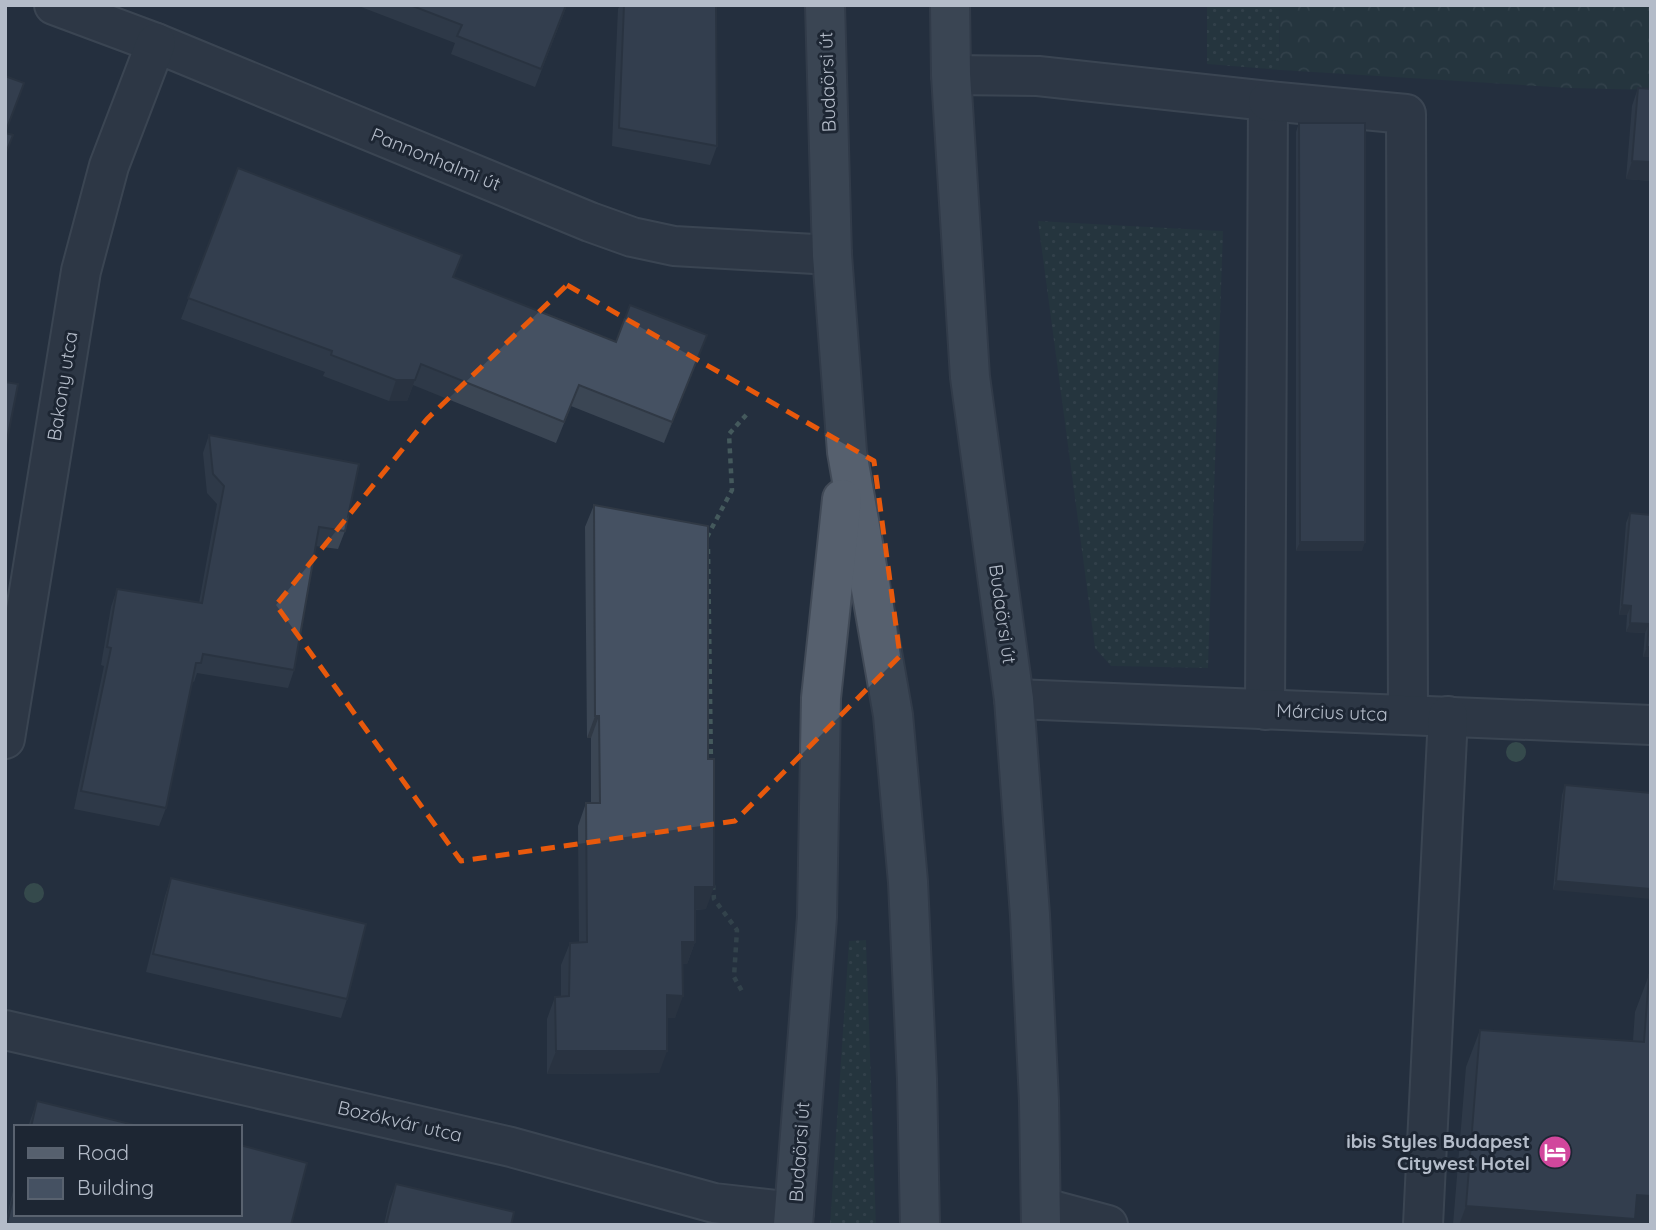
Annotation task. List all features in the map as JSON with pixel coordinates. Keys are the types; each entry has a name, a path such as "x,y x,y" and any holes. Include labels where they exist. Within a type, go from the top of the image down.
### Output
{"main road":[{"name":"Budaörsi út","path":"825,5 831,255 847,452 893,715 908,882 917,1079 920,1225"},
{"name":"Budaörsi út","path":"950,5 951,75 970,377 1014,699 1030,915 1039,1101 1041,1216"},
{"name":"Budaörsi út","path":"793,1218 817,917 821,698 847,452"}],"street":[{"name":"Pannonhalmi út","path":"54,5 156,43 632,237 674,246 831,255"},
{"name":"Bakony utca","path":"5,739 18,585 81,271 109,166 156,43"},
{"path":"951,75 1038,76 1406,114 1408,715"},
{"path":"1265,710 1268,101"},
{"name":"Március utca","path":"1014,699 1651,725"},
{"path":"1423,1225 1448,716"},
{"name":"Bozókvár utca","path":"5,1030 511,1147 714,1203 793,1218"},
{"path":"1041,1216 1108,1225"}],"path":[{"path":"712,778 707,535 732,489 729,435 747,414"},
{"path":"713,872 714,899 737,930 734,977 743,993"}],"highlighted area":[{"path":"567,285 874,461 900,656 735,821 461,861 276,605 427,419"}],"green space":[{"path":"1207,5 1279,5 1280,70 1207,64"},
{"path":"1279,5 1651,5 1651,90 1569,88 1280,70"},
{"path":"1038,221 1223,231 1208,668 1111,666 1095,648"},
{"path":"866,940 876,1225 830,1225 849,941"}],"building":[{"path":"410,5 566,5 541,69 457,36 462,25"},
{"path":"624,5 716,5 717,146 619,128"},
{"path":"5,76 24,83 5,133"},
{"path":"1638,88 1651,89 1651,162 1632,161"},
{"path":"1299,123 1365,123 1365,542 1300,542"},
{"path":"5,133 13,135 5,155"},
{"path":"238,168 462,255 453,277 616,342 630,305 707,335 672,422 579,385 564,422 421,364 415,380 396,380 331,355 332,351 188,298"},
{"path":"5,382 18,384 5,450"},
{"path":"209,435 359,464 345,531 319,527 294,670 203,654 201,663 196,663 166,808 81,791 111,648 107,647 117,589 202,603 224,486 213,474"},
{"path":"594,505 708,526 708,759 714,759 714,887 695,887 695,942 682,942 683,996 667,995 667,1051 556,1051 555,997 569,996 570,943 587,942 586,803 600,803 599,716 595,716"},
{"path":"1630,513 1651,515 1651,647 1647,647 1649,624 1630,623 1631,606 1622,605"},
{"path":"1565,785 1651,793 1651,889 1556,881"},
{"path":"171,878 366,924 347,999 153,954"},
{"name":"ibis Styles Budapest Citywest Hotel","path":"1649,975 1651,1196 1637,1195 1635,1219 1466,1206 1480,1030 1644,1042"},
{"path":"37,1101 134,1125 31,1125"},
{"path":"242,1146 307,1163 291,1225 7,1223 14,1195 14,1216 242,1216"},
{"path":"396,1184 514,1212 511,1225 386,1225"}],"place":[{"name":"ibis Styles Budapest Citywest Hotel","path":"1555,1152"}]}
